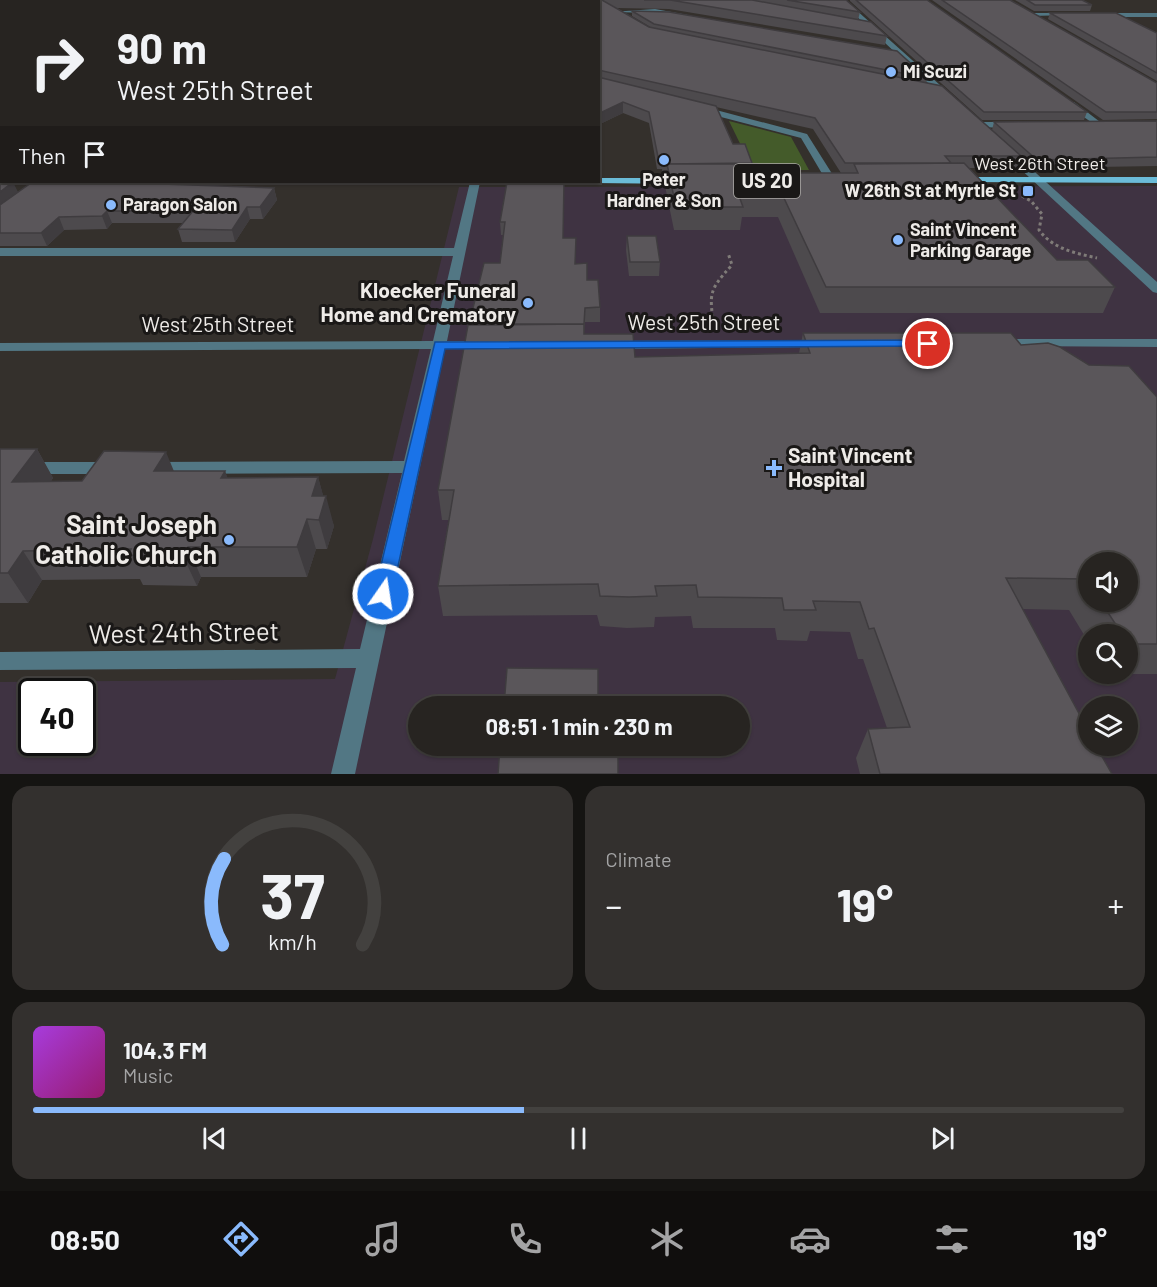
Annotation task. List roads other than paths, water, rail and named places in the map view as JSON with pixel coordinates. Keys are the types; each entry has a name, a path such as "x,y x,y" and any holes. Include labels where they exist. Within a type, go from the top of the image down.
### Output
{"main road":[{"name":"US 20","path":"826,180 844,180"},
{"name":"West 26th Street","path":"946,180 1157,180"},
{"path":"600,181 696,181"}],"street":[{"path":"842,0 954,103"},
{"path":"604,5 627,20"},
{"path":"1024,10 1051,26"},
{"path":"614,12 655,11 696,17"},
{"path":"1032,15 1073,15"},
{"path":"1105,15 1157,15"},
{"path":"1115,15 1157,36"},
{"path":"856,24 871,27"},
{"path":"884,52 898,52"},
{"path":"924,88 942,92"},
{"path":"1065,100 1105,125 1076,125"},
{"path":"690,106 804,136 826,180"},
{"path":"970,117 986,132"},
{"path":"978,125 1029,125"},
{"path":"994,140 1157,289"},
{"path":"343,774 475,183"},
{"path":"0,252 460,252"},
{"path":"985,344 1157,343"},
{"name":"West 25th Street","path":"603,345 841,344"},
{"name":"West 25th Street","path":"0,347 498,345"},
{"path":"0,468 412,467"},
{"name":"West 24th Street","path":"0,661 369,658"}],"place":[{"name":"Mi Scuzi","path":"891,72"},
{"name":"Peter Hardner & Son","path":"664,160"},
{"name":"W 26th St at Myrtle St","path":"1028,191"},
{"name":"Paragon Salon","path":"111,205"},
{"name":"Saint Vincent Parking Garage","path":"898,240"},
{"name":"Kloecker Funeral Home and Crematory","path":"528,303"},
{"name":"Saint Vincent Hospital","path":"774,468"},
{"name":"Saint Joseph Catholic Church","path":"229,540"}]}
